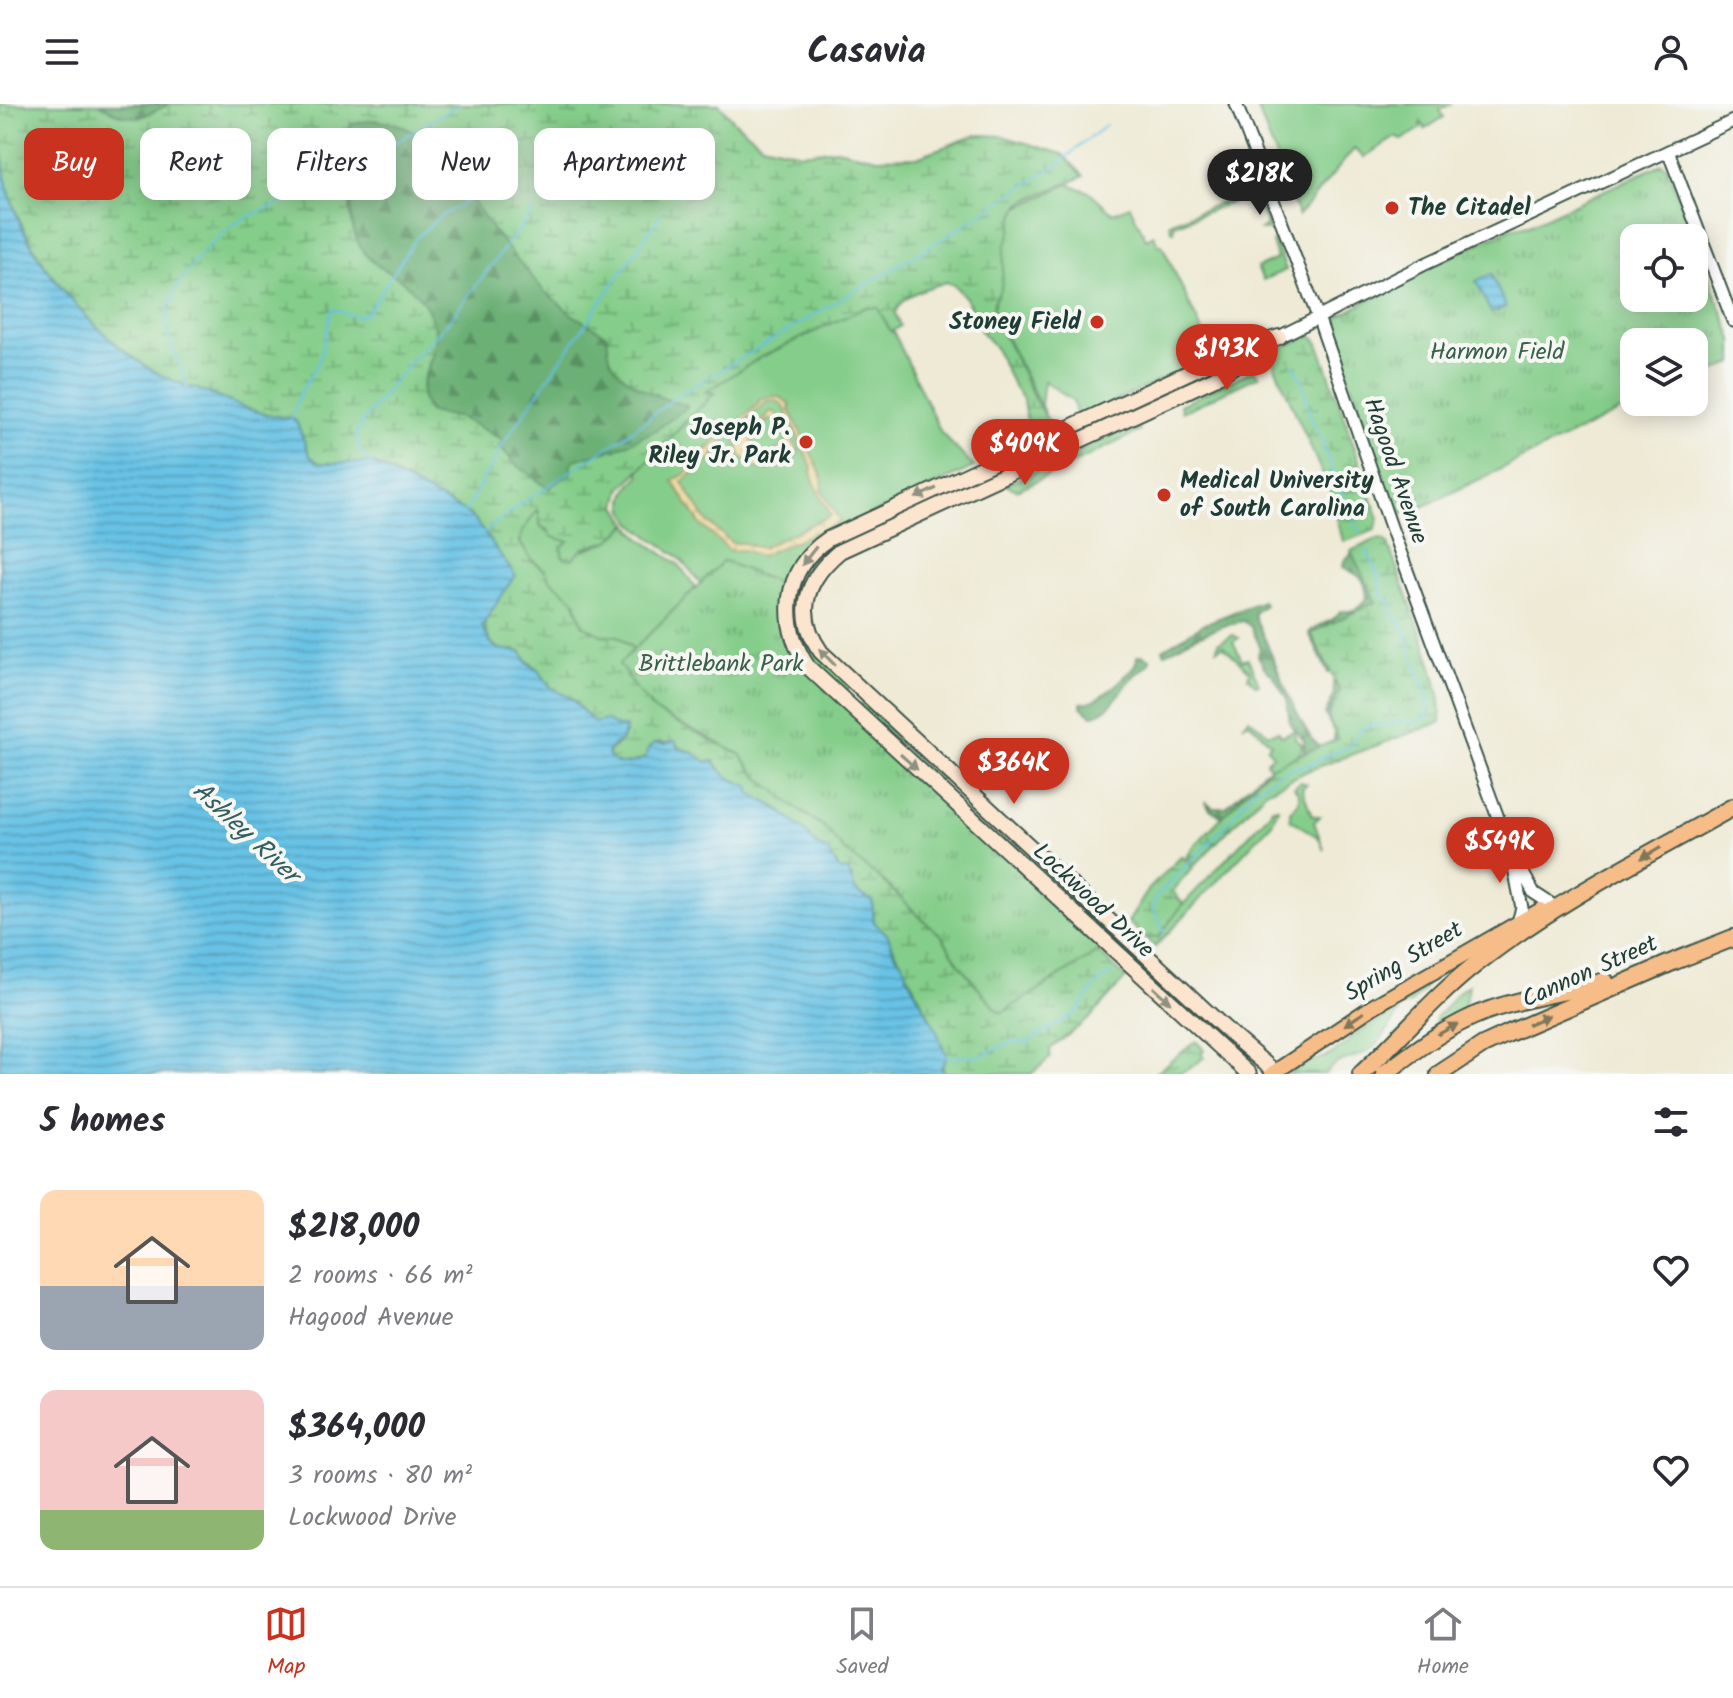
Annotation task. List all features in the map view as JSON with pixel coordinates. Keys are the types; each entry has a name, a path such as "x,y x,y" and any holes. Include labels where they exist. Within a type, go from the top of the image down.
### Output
{"highway":[{"name":"Spring Street","path":"1616,873 1733,807"},
{"path":"1361,1074 1478,963 1616,873"},
{"name":"Cannon Street","path":"1439,1074 1509,1033 1675,961 1732,942"},
{"path":"1384,1074 1432,1038 1484,1012 1588,986 1659,960 1675,961"}],"main road":[{"name":"Lockwood Drive","path":"1249,1074 808,667 799,654 790,625 789,595 802,565 817,546 1235,351 1279,337"},
{"name":"Lockwood Drive","path":"1274,1073 861,690 815,643 807,621 807,599 816,573 840,551 1215,378 1279,337"},
{"path":"1145,392 1153,407"},
{"path":"961,478 976,488"},
{"path":"875,517 881,532"},
{"path":"847,704 861,690"},
{"path":"939,788 952,774"},
{"path":"998,843 1011,829"},
{"name":"Spring Street","path":"1274,1073 1372,1007 1518,922 1616,873"},
{"path":"1062,902 1075,889"},
{"path":"1139,974 1152,960"},
{"path":"1223,1049 1234,1037"}],"street":[{"name":"Hagood Avenue","path":"1236,104 1318,317 1391,527 1511,853 1522,908 1518,922"},
{"path":"1279,337 1423,265 1733,121"},
{"path":"1668,151 1733,321"},
{"name":"Hagood Avenue","path":"1511,853 1534,893 1551,904"}],"green space":[{"path":"0,104 99,104 120,115 139,118 170,104 719,104 762,144 801,153 837,149 877,158 917,157 976,135 1003,136 1062,154 1084,176 1032,198 1017,209 1005,245 1001,289 994,301 993,312 1037,404 1048,420 1046,426 1037,430 1029,425 1023,399 994,346 982,333 966,298 954,285 946,282 916,292 904,301 895,313 900,326 891,332 878,308 866,307 761,357 706,392 714,393 621,489 617,506 628,524 609,541 584,548 572,559 563,557 561,547 569,541 552,537 548,530 541,527 538,509 522,532 520,543 532,560 545,570 550,580 574,599 583,625 601,635 618,636 636,651 649,705 655,711 745,757 796,808 823,826 942,936 959,964 998,1011 1003,1012 1098,952 1126,978 1090,1018 1050,1049 1050,1058 1031,1074 943,1073 943,1063 925,1008 889,939 874,922 871,905 855,890 852,877 840,871 828,851 817,848 806,832 777,808 750,793 745,785 724,775 714,761 704,761 675,744 659,742 650,747 645,759 626,764 613,760 608,751 620,743 625,733 622,730 607,723 594,723 572,699 551,688 540,672 516,650 500,649 490,641 485,629 484,612 494,548 474,519 465,512 372,463 319,463 310,456 292,418 250,409 167,378 131,356 67,295 33,246 10,195 1,150","holes":["374,120 397,124 412,131 412,128 518,128 518,200 472,200 494,232 544,291 573,315 607,335 611,360 624,376 656,395 687,405 686,408 656,430 620,447 574,460 570,466 572,472 548,488 515,464 499,445 505,441 461,418 429,412 422,391 436,341 433,323 413,290 363,251 354,231 351,200 267,200 267,128 350,128 352,124"]},
{"path":"100,104 170,104 135,117 120,114"},
{"path":"1256,104 1450,104 1440,110 1444,117 1425,129 1421,122 1420,129 1402,140 1396,137 1364,157 1354,149 1298,216"},
{"path":"374,119 412,131 412,200 472,200 573,315 607,335 611,361 639,386 694,406 638,472 551,490 515,464 499,445 504,441 461,418 429,412 423,402 422,391 436,341 431,315 413,290 367,256 357,241 351,210 351,200 396,200 396,128 350,128 352,124"},
{"name":"Harmon Field","path":"1662,164 1667,167 1689,224 1620,224 1620,312 1708,312 1708,274 1733,340 1733,363 1708,375 1708,328 1620,328 1620,411 1408,514 1396,512 1332,329 1334,319 1443,260 1512,228 1529,225"},
{"name":"Stoney Field","path":"1068,184 1090,192 1113,213 1130,206 1146,239 1154,235 1158,245 1162,245 1209,346 1237,333 1244,335 1209,352 1210,357 1077,419 1073,401 1044,381 1041,405 1045,415 993,312 996,218"},
{"path":"1255,189 1270,230 1260,230 1266,226 1257,200 1252,200 1250,195 1174,225 1174,231 1171,230 1170,223"},
{"path":"1275,241 1286,270 1263,280 1257,268 1277,259 1272,242"},
{"name":"Joseph P. Riley Jr. Park","path":"878,299 941,433 974,467 827,535 788,587 705,590 680,559 641,530 626,512 624,501 628,489 640,475 638,472 705,392 761,357"},
{"path":"1313,337 1318,342 1379,519 1375,530 1346,541 1343,541 1330,491 1269,353"},
{"path":"1254,370 1259,376 1182,412 1180,405"},
{"path":"1136,425 1140,431 1017,490 1005,485"},
{"path":"538,508 541,527 560,539 570,540 561,548 563,557 609,541 628,524 640,538 679,565 698,591 636,651 618,636 601,635 583,625 575,608 577,603 550,580 545,570 532,560 520,543 522,532"},
{"path":"871,526 873,531 837,548 801,611 850,687 845,692 811,664 794,629 797,583 818,551"},
{"path":"1377,539 1388,544 1430,659 1441,722 1307,771 1266,791 1195,865 1187,857 1193,847 1270,767 1338,739 1328,717 1340,691 1311,633 1376,602 1351,551"},
{"path":"1355,550 1382,602 1328,673 1309,633 1340,611 1357,608 1367,598 1361,578 1343,567 1344,561"},
{"name":"Brittlebank Park","path":"723,561 788,587 792,647 1049,896 1049,904 1104,948 1003,1012 998,1011 959,964 942,936 887,884 844,850 823,826 758,777 740,754 655,711 619,664"},
{"path":"1262,601 1265,605 1255,612 1255,618 1304,726 1321,747 1334,743 1334,732 1325,714 1334,696 1333,682 1339,688 1346,734 1328,750 1224,818 1210,809 1205,801 1213,807 1226,807 1265,770 1304,755 1304,740 1290,724 1287,699 1258,656 1260,646 1251,627 1244,621 1209,631 1165,653 1163,649 1204,624"},
{"path":"1233,635 1239,638 1233,642 1242,660 1248,658 1259,684 1256,685 1248,677 1250,671 1223,646 1217,649 1218,643"},
{"path":"1137,656 1150,659 1150,663 1104,710 1092,715 1081,707 1081,703 1096,699 1111,689 1136,665"},
{"path":"865,701 943,774 942,778 938,780 859,706"},
{"path":"1249,718 1269,734 1278,731 1282,736 1295,730 1295,738 1302,744 1301,752 1270,767 1266,762 1273,755 1267,748 1271,743 1249,722 1243,725"},
{"path":"1300,782 1307,784 1302,788 1312,816 1320,816 1314,822 1324,850 1319,838 1290,819 1290,811 1299,802 1299,794 1294,787"},
{"path":"1272,808 1278,808 1272,823 1155,947 1144,937 1158,938 1175,913"},
{"path":"1182,856 1193,867 1173,891 1183,904 1158,938 1144,937 1128,922 1149,889"},
{"path":"1425,982 1425,989 1410,1004 1400,1008 1383,1037 1370,1050 1335,1064 1325,1074 1289,1074 1303,1063 1326,1057 1347,1044 1353,1035 1383,1018"},
{"path":"1469,985 1463,1012 1434,1028 1436,1017"},
{"path":"1196,1041 1204,1050 1201,1053 1204,1057 1198,1063 1181,1072 1154,1074"}],"sand":[{"path":"780,397 791,405 789,408 822,476 823,491 840,522 760,556 743,550 730,551 700,524 673,481 686,473 692,463 759,400","holes":["775,400 783,405 811,465 815,485 831,515 761,548 732,543 706,520 682,482 714,456 715,449 767,401"]},
{"path":"774,411 799,451 782,467 758,469 741,456 735,437 767,417 769,412","holes":["769,420 775,421 787,439 783,446 768,456 761,454 750,432"]}],"water":[{"name":"Ashley River","path":"0,120 5,175 18,219 48,270 86,316 130,355 160,375 250,410 292,418 310,456 319,463 372,463 474,519 515,575 482,626 490,642 498,649 522,652 527,663 540,672 551,688 572,699 594,723 606,720 616,727 626,727 620,743 608,751 617,763 645,759 648,749 655,743 675,741 680,749 692,752 707,762 714,761 729,777 750,786 750,793 785,815 817,845 828,851 840,871 848,870 856,892 872,900 874,922 888,935 935,1027 947,1057 941,1068 945,1074 0,1074"},
{"path":"1491,274 1506,307 1491,313 1476,281"}],"waterway":[{"path":"188,389 169,333 168,311 180,282 214,241 245,218 306,196 312,180 319,175 398,141 460,104"},
{"path":"483,534 519,505 628,434 677,396 941,240 1055,166 1106,125"},
{"path":"291,419 300,393 319,362 331,312 334,309 356,317 367,313 416,238 439,217 469,200"},
{"path":"371,464 359,449 356,435 365,418 411,361 448,322 533,211"},
{"path":"465,512 505,441 662,213"},
{"path":"1294,365 1313,421 1324,441 1324,451 1341,488 1344,505 1360,532"},
{"path":"1165,933 1154,909 1155,898 1223,829 1254,789 1289,769 1313,764 1350,747 1360,730 1374,724 1398,721 1415,723 1427,717 1429,696 1407,636 1398,619 1391,614 1391,603 1381,594 1379,578 1367,550"},
{"path":"946,1057 980,1056 1011,1042 1028,1042 1077,1012 1094,987 1111,973"}],"place":[{"name":"The Citadel","path":"1392,208"},
{"name":"Stoney Field","path":"1097,322"},
{"name":"Joseph P. Riley Jr. Park","path":"806,442"},
{"name":"Medical University of South Carolina","path":"1164,495"}]}
